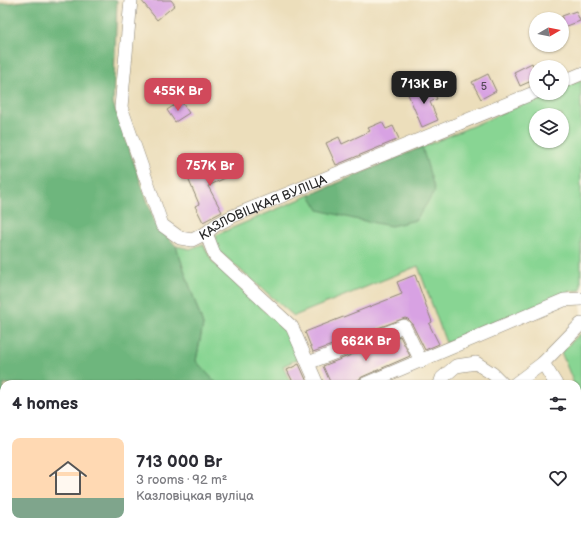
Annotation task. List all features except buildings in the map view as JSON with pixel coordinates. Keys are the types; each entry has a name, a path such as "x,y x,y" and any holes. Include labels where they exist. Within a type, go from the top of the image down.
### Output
{"street":[{"name":"КАЗЛОВІЦКАЯ ВУЛІЦА","path":"132,0 121,107 162,225 180,238 192,240 233,216 529,95"},
{"path":"569,79 581,74"},
{"path":"206,233 214,256 292,328 315,380"},
{"path":"375,380 564,300 581,299"},
{"path":"520,380 543,363 581,324"},
{"path":"308,363 404,326 422,361"},
{"path":"441,380 456,366 476,363 493,374 499,380"},
{"path":"543,363 554,380"}],"green space":[{"path":"33,0 117,0 113,103 155,223 176,246 203,325 196,361 213,380 0,380 0,4"},
{"path":"581,80 581,290 571,291 446,343 418,266 294,316 216,249 216,235 534,100 569,100 569,85"},
{"path":"422,147 435,191 416,220 391,226 354,219 319,210 310,195"},
{"path":"203,244 212,261 287,332 300,358 283,366 289,380 213,380 196,361 203,325 176,246 190,249"},
{"path":"581,333 581,380 572,380 561,352"}]}
